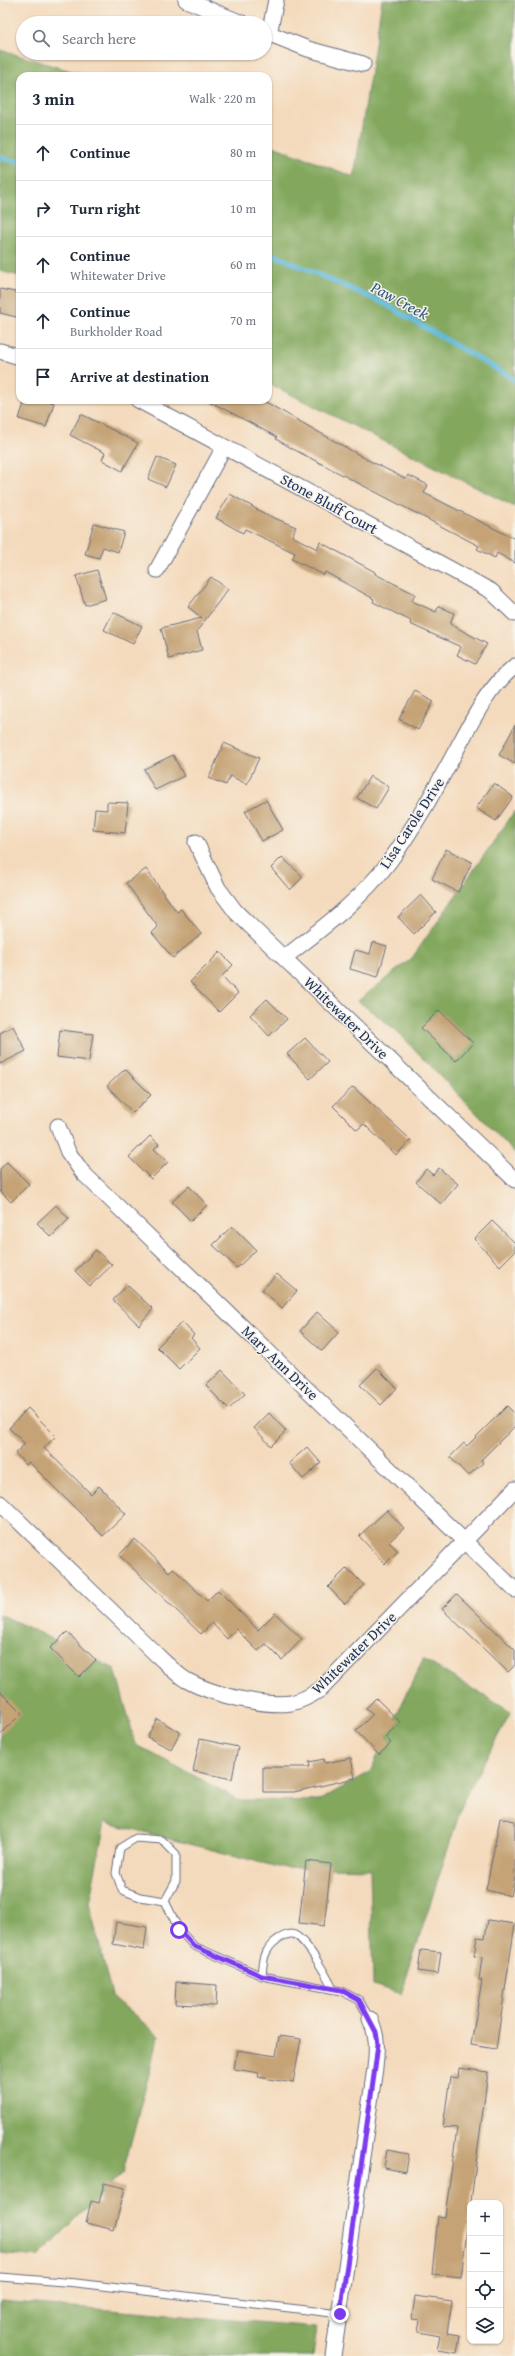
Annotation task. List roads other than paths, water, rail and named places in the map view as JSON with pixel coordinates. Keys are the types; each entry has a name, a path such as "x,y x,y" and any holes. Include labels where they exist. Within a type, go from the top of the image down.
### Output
{"street":[{"path":"186,0 225,16"},
{"path":"272,16 276,0"},
{"path":"272,35 308,49 363,64"},
{"path":"0,352 16,356"},
{"name":"Stone Bluff Court","path":"145,404 491,591 515,614"},
{"path":"157,570 224,447"},
{"name":"Lisa Carole Drive","path":"284,958 344,911 390,861 437,786 487,695 501,677 515,666"},
{"name":"Whitewater Drive","path":"196,842 218,888 236,912 515,1180"},
{"name":"Mary Ann Drive","path":"58,1126 68,1152 83,1173 515,1590"},
{"name":"Whitewater Drive","path":"0,1503 184,1679 203,1689 263,1702 290,1703 309,1697 321,1689 515,1489"},
{"path":"333,2356 378,2044 376,2032 370,2019"}],"lane":[{"path":"136,1838 162,1840 176,1854 176,1881 165,1901 140,1897 122,1890 116,1873 120,1848 136,1838"},
{"path":"165,1901 179,1930 194,1946 262,1976 334,1989 359,2000 370,2019"},
{"path":"262,1976 263,1960 269,1947 278,1939 291,1934 296,1936 305,1944 334,1989"},
{"path":"0,2277 76,2283 340,2314"}],"waterway":[{"name":"Paw Creek","path":"0,158 16,161"},
{"name":"Paw Creek","path":"272,254 383,303 515,380"}]}
